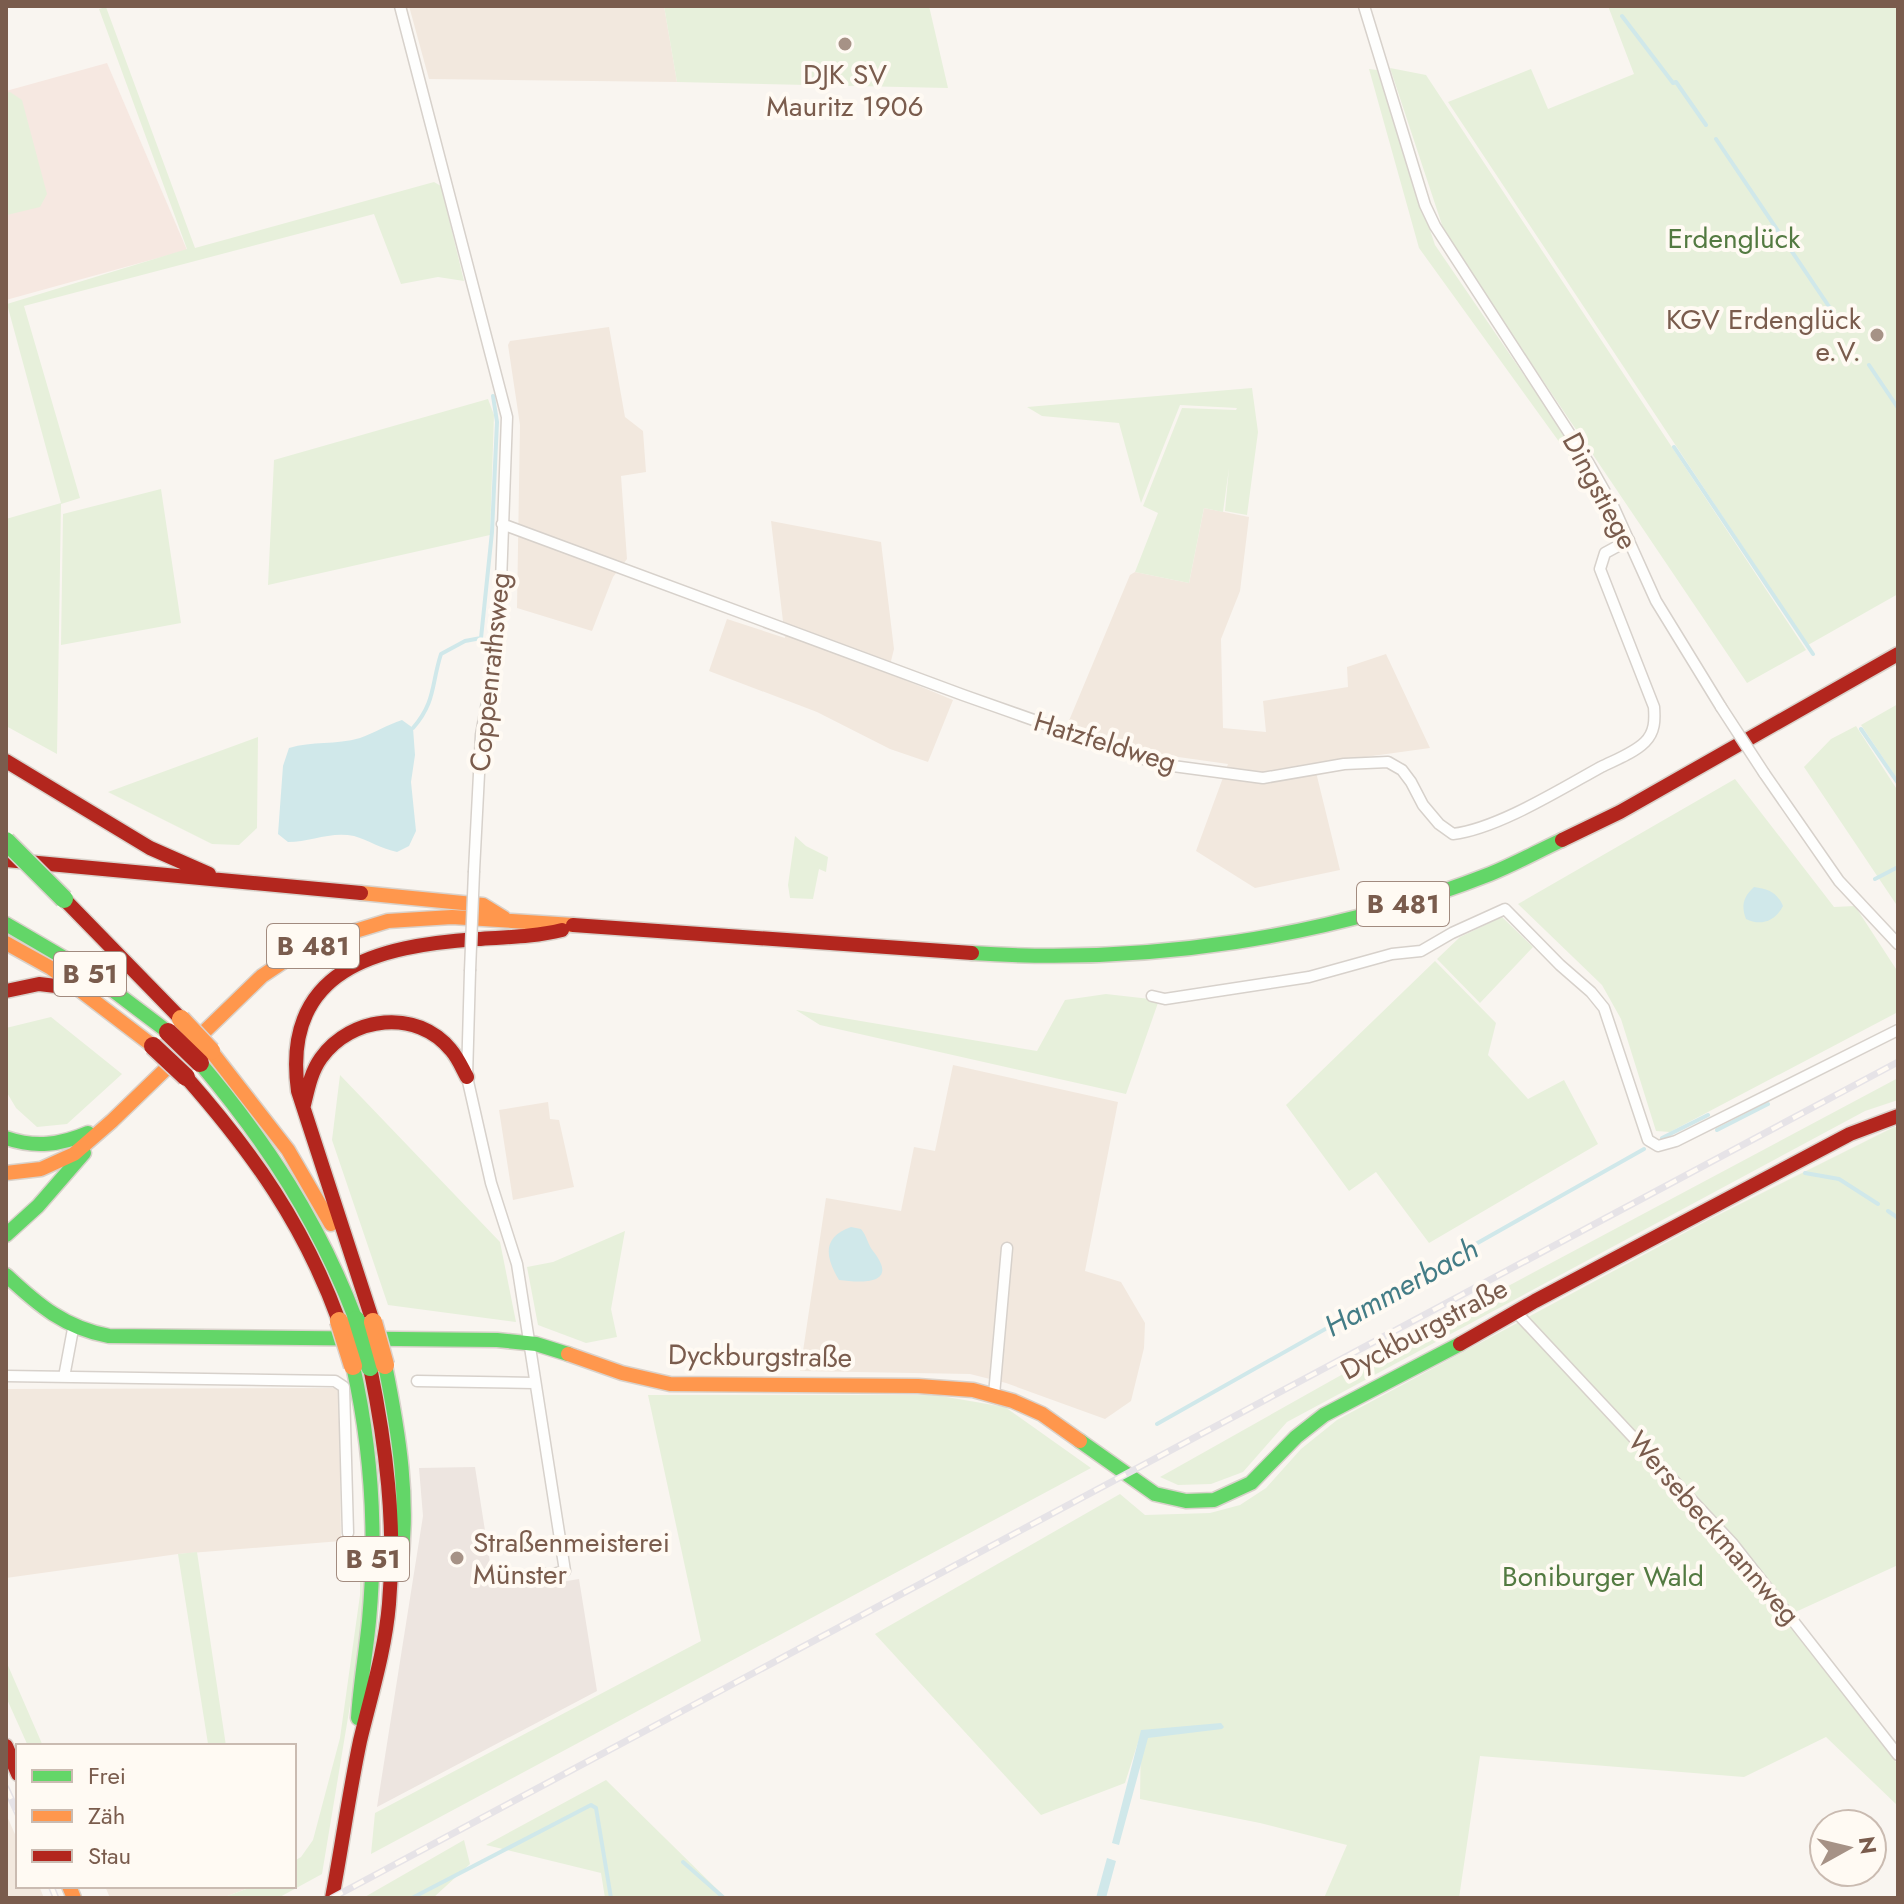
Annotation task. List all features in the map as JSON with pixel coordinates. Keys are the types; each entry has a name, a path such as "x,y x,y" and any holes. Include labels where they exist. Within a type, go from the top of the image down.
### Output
{"main road":[{"name":"B 481","path":"6,1235 38,1206 112,1121 262,976 298,952 329,939 388,921 452,917 1013,956 1123,954 1277,936 1413,902 1493,873 1620,812 1898,654"},
{"path":"6,761 150,848 227,880"},
{"path":"6,841 64,899 288,1150 353,1265"},
{"path":"6,860 180,879 227,880 483,905 510,921"},
{"name":"B 51","path":"6,924 174,1025"},
{"path":"369,1366 356,1321 353,1265 293,1069 296,1039 304,1015 317,996 351,966 371,958 465,940 536,938 576,926"},
{"name":"B 51","path":"6,943 51,968 83,991 153,1046 186,1077 259,1163 303,1236 332,1298 356,1321"},
{"path":"6,991 24,984 49,982 83,991"},
{"path":"304,1112 310,1075 323,1054 337,1040 366,1024 397,1020 420,1027 449,1047 467,1077"},
{"name":"B 51","path":"206,1057 295,1187 316,1224 356,1321 369,1366 394,1411 403,1485 405,1544 358,1753 332,1898"},
{"name":"Dyckburgstraße","path":"6,1275 58,1321 73,1329 109,1336 497,1340 549,1347 612,1372 670,1384 942,1387 994,1395 1028,1407 1056,1422 1155,1494 1203,1502 1229,1495 1251,1483 1296,1437 1324,1415 1859,1129 1898,1116"},
{"path":"6,1138 20,1144 42,1147 70,1142 112,1121"},
{"path":"6,1173 41,1169 74,1154 112,1121"},
{"name":"B 51","path":"358,1753 359,1690 370,1613 375,1522 371,1457 364,1411 369,1366"},
{"path":"6,1746 16,1769"}],"street":[{"name":"Coppenrathsweg","path":"400,6 507,417 499,637 481,735 467,1077 491,1183 517,1264 531,1343"},
{"name":"Dingstiege","path":"1364,6 1425,205 1435,226 1582,451 1629,540 1663,614 1721,707 1839,881 1898,944"},
{"name":"Hatzfeldweg","path":"502,524 948,690 1158,764 1263,778 1344,764 1388,762 1402,770 1423,805 1439,824 1453,834 1503,818 1639,747 1650,735 1655,718 1654,707 1600,569 1605,553 1629,540"},
{"path":"1152,996 1165,999 1309,977 1392,954 1421,951 1505,909 1604,1008 1648,1140 1658,1146 1676,1141 1898,1030"},
{"path":"994,1395 1007,1248"},
{"name":"Wersebeckmannweg","path":"1516,1312 1733,1544 1898,1755"},
{"path":"64,1377 73,1329"},
{"path":"531,1343 534,1383 565,1571 549,1575"},
{"path":"6,1376 335,1381 344,1387 348,1533"},
{"path":"417,1381 534,1383"}],"shaded area":[{"path":"409,6 664,6 677,82 429,79"},
{"path":"107,63 187,250 6,300 6,91"},
{"path":"609,327 625,417 643,431 646,472 621,476 627,559 613,577 592,631 517,608 520,425 508,345 510,341"},
{"path":"1204,508 1249,517 1240,591 1221,639 1223,728 1266,732 1263,701 1348,687 1347,667 1386,654 1430,748 1314,764 1340,870 1255,888 1196,851 1228,764 1150,753 1068,723 1130,575 1135,572 1189,583"},
{"path":"771,521 881,542 894,649 888,673 953,700 928,762 890,749 817,712 709,671 727,619 785,638"},
{"path":"953,1065 1118,1102 1085,1271 1121,1282 1145,1323 1144,1348 1131,1401 1105,1419 1006,1383 970,1374 800,1371 826,1198 901,1211 914,1147 935,1151"},
{"path":"548,1102 550,1119 559,1120 574,1187 513,1200 499,1110"},
{"path":"339,1388 341,1541 178,1554 6,1578 6,1389"},
{"name":"Straßenmeisterei Münster","path":"475,1467 492,1575 546,1567 549,1584 579,1579 597,1691 377,1807 423,1516 419,1468"},
{"path":"6,1814 16,1836 16,1888 40,1888 44,1898 6,1898"},
{"path":"106,1888 249,1888 222,1898 110,1898"}],"green space":[{"name":"DJK SV Mauritz 1906","path":"664,6 929,6 948,88 677,82"},
{"name":"Erdenglück","path":"1608,6 1898,6 1898,594 1808,645 1448,102 1531,69 1548,109 1634,74"},
{"path":"106,7 195,248 434,182 441,186 464,281 438,277 401,284 374,214 24,306 80,498 61,504 57,754 6,726 6,519 61,503 7,304 187,249 99,9"},
{"path":"1390,68 1426,75 1806,650 1747,683 1446,237"},
{"path":"1369,69 1377,70 1435,245 1587,467 1578,468 1419,248"},
{"path":"10,92 22,100 47,194 40,207 7,215 6,93"},
{"path":"1252,388 1258,432 1247,515 1225,511 1229,468 1223,512 1204,508 1189,583 1135,572 1158,513 1143,506 1182,408 1237,408 1180,405 1141,503 1119,423 1042,416 1027,407"},
{"path":"488,399 494,415 490,535 268,585 274,460"},
{"path":"161,489 181,623 61,645 63,514"},
{"path":"1898,704 1898,780 1861,725"},
{"path":"1856,726 1898,791 1898,907 1804,767 1831,739"},
{"path":"258,737 257,828 239,845 212,844 108,792"},
{"path":"1735,779 1834,907 1855,906 1898,972 1898,1012 1670,1132 1656,1131 1621,1019 1602,985 1518,904"},
{"path":"795,836 806,846 828,857 826,872 819,869 813,899 790,898 788,885"},
{"path":"1502,917 1533,947 1480,1003 1437,959 1460,937"},
{"path":"1435,961 1496,1023 1488,1055 1528,1099 1564,1080 1598,1144 1429,1243 1376,1172 1349,1191 1286,1105"},
{"path":"1106,994 1159,1000 1126,1094 820,1025 796,1010 1037,1051 1065,1000"},
{"path":"51,1017 122,1074 67,1124 37,1127 16,1108 6,1091 6,1028"},
{"path":"340,1075 500,1242 516,1322 388,1305 332,1140"},
{"path":"1898,1078 1898,1100 1865,1111 1287,1422 1243,1472 1211,1484 1178,1485 1160,1477 1343,1374"},
{"name":"Boniburger Wald","path":"1898,1127 1898,1565 1789,1615 1898,1765 1898,1806 1826,1737 1744,1777 1480,1756 1459,1898 1324,1898 1347,1845 1260,1823 1140,1799 1141,1733 1125,1783 1041,1815 875,1634 1120,1494 1145,1515 1210,1513 1240,1505 1266,1488 1301,1449 1337,1420 1712,1218"},
{"path":"625,1231 611,1309 617,1337 586,1343 538,1325 527,1267 553,1262"},
{"path":"648,1395 935,1395 1005,1407 1091,1468 371,1854 375,1813 701,1641"},
{"path":"341,1541 367,1541 368,1597 322,1874 278,1898 222,1898 249,1888 296,1888 296,1860 313,1840 340,1738 360,1595 360,1550"},
{"path":"197,1552 226,1744 208,1744 178,1554"},
{"path":"6,1661 42,1744 27,1744 6,1697"},
{"path":"606,1780 726,1898 605,1898 601,1873 486,1845"},
{"path":"464,1840 470,1864 433,1898 363,1898"}],"water":[{"path":"402,720 413,728 415,755 411,782 416,831 409,846 397,852 354,836 337,835 288,842 278,834 283,766 289,748 360,738"},
{"path":"1754,887 1772,892 1783,906 1768,921 1746,919 1744,902"},
{"path":"851,1227 861,1229 880,1262 882,1270 875,1279 858,1282 839,1280 834,1272 829,1256 831,1242"},
{"path":"1221,1723 1222,1729 1148,1738 1119,1845 1112,1843 1141,1730"},
{"path":"1107,1858 1116,1861 1106,1898 1096,1898"}],"waterway":[{"path":"1622,16 1673,83 1676,82 1706,125"},
{"path":"1716,139 1832,311"},
{"path":"1869,365 1898,408"},
{"path":"413,728 426,709 441,654 465,641 481,638 492,532 497,422 493,396"},
{"path":"1674,447 1813,654"},
{"path":"1861,729 1898,783"},
{"path":"1875,879 1898,867"},
{"name":"Hammerbach","path":"1717,1130 1768,1104"},
{"name":"Hammerbach","path":"1662,1138 1708,1115"},
{"name":"Hammerbach","path":"1157,1424 1644,1149"},
{"name":"Hammerbach","path":"1805,1173 1839,1179 1878,1204"},
{"name":"Hammerbach","path":"1888,1211 1898,1218"},
{"path":"412,1898 591,1805 596,1808 611,1898"},
{"path":"683,1862 724,1898"}],"railway":[{"path":"332,1898 1898,1062"},
{"path":"6,1788 16,1810"},
{"path":"52,1888 56,1898"}],"traffic: fast":[{"path":"972,953 1104,955 1236,942 1301,930 1428,896 1499,870 1562,840"},
{"path":"6,841 64,899"},
{"path":"6,924 90,973 168,1032"},
{"path":"200,1063 248,1123 289,1185 325,1249 356,1320"},
{"path":"6,1138 47,1144 88,1133"},
{"path":"6,1235 38,1206 84,1153"},
{"path":"6,1275 53,1314 79,1327 109,1336 497,1340 536,1344 568,1354"},
{"path":"356,1320 370,1367"},
{"path":"1080,1441 1155,1494 1186,1501 1214,1500 1251,1483 1296,1437 1324,1415 1460,1344"},
{"path":"385,1365 402,1468 404,1519 400,1571"},
{"path":"353,1366 369,1461 373,1556 358,1718"}],"traffic: slow":[{"path":"361,893 483,905 504,918"},
{"path":"6,1173 41,1169 74,1154 262,976 298,952 388,921 452,917 573,925"},
{"path":"6,943 51,968 153,1046"},
{"path":"181,1019 211,1051"},
{"path":"211,1051 288,1150 331,1224"},
{"path":"339,1321 353,1366"},
{"path":"373,1322 385,1365"},
{"path":"568,1354 622,1373 670,1384 918,1386 973,1390 1013,1401 1042,1414 1080,1441"},
{"path":"70,1888 74,1898"}],"traffic: jam":[{"path":"1562,840 1620,812 1898,654"},
{"path":"6,761 150,848 209,874"},
{"path":"6,860 361,893"},
{"path":"64,899 181,1019"},
{"path":"573,925 972,953"},
{"path":"373,1322 298,1091 297,1049 305,1016 321,991 344,972 372,958 440,942 562,930"},
{"path":"6,991 39,984 73,988"},
{"path":"304,1105 315,1069 334,1044 349,1033 384,1022 421,1028 437,1037 453,1053 467,1077"},
{"path":"168,1032 200,1063"},
{"path":"153,1046 186,1077"},
{"path":"186,1077 255,1162 293,1222 339,1321"},
{"path":"1460,1344 1850,1134 1898,1116"},
{"path":"332,1898 356,1761 381,1656 389,1604 391,1544 388,1485 370,1367"},
{"path":"6,1746 16,1769"}],"place":[{"name":"DJK SV Mauritz 1906","path":"845,44"},
{"name":"KGV Erdenglück e.V.","path":"1877,335"},
{"name":"Straßenmeisterei Münster","path":"457,1558"}]}
